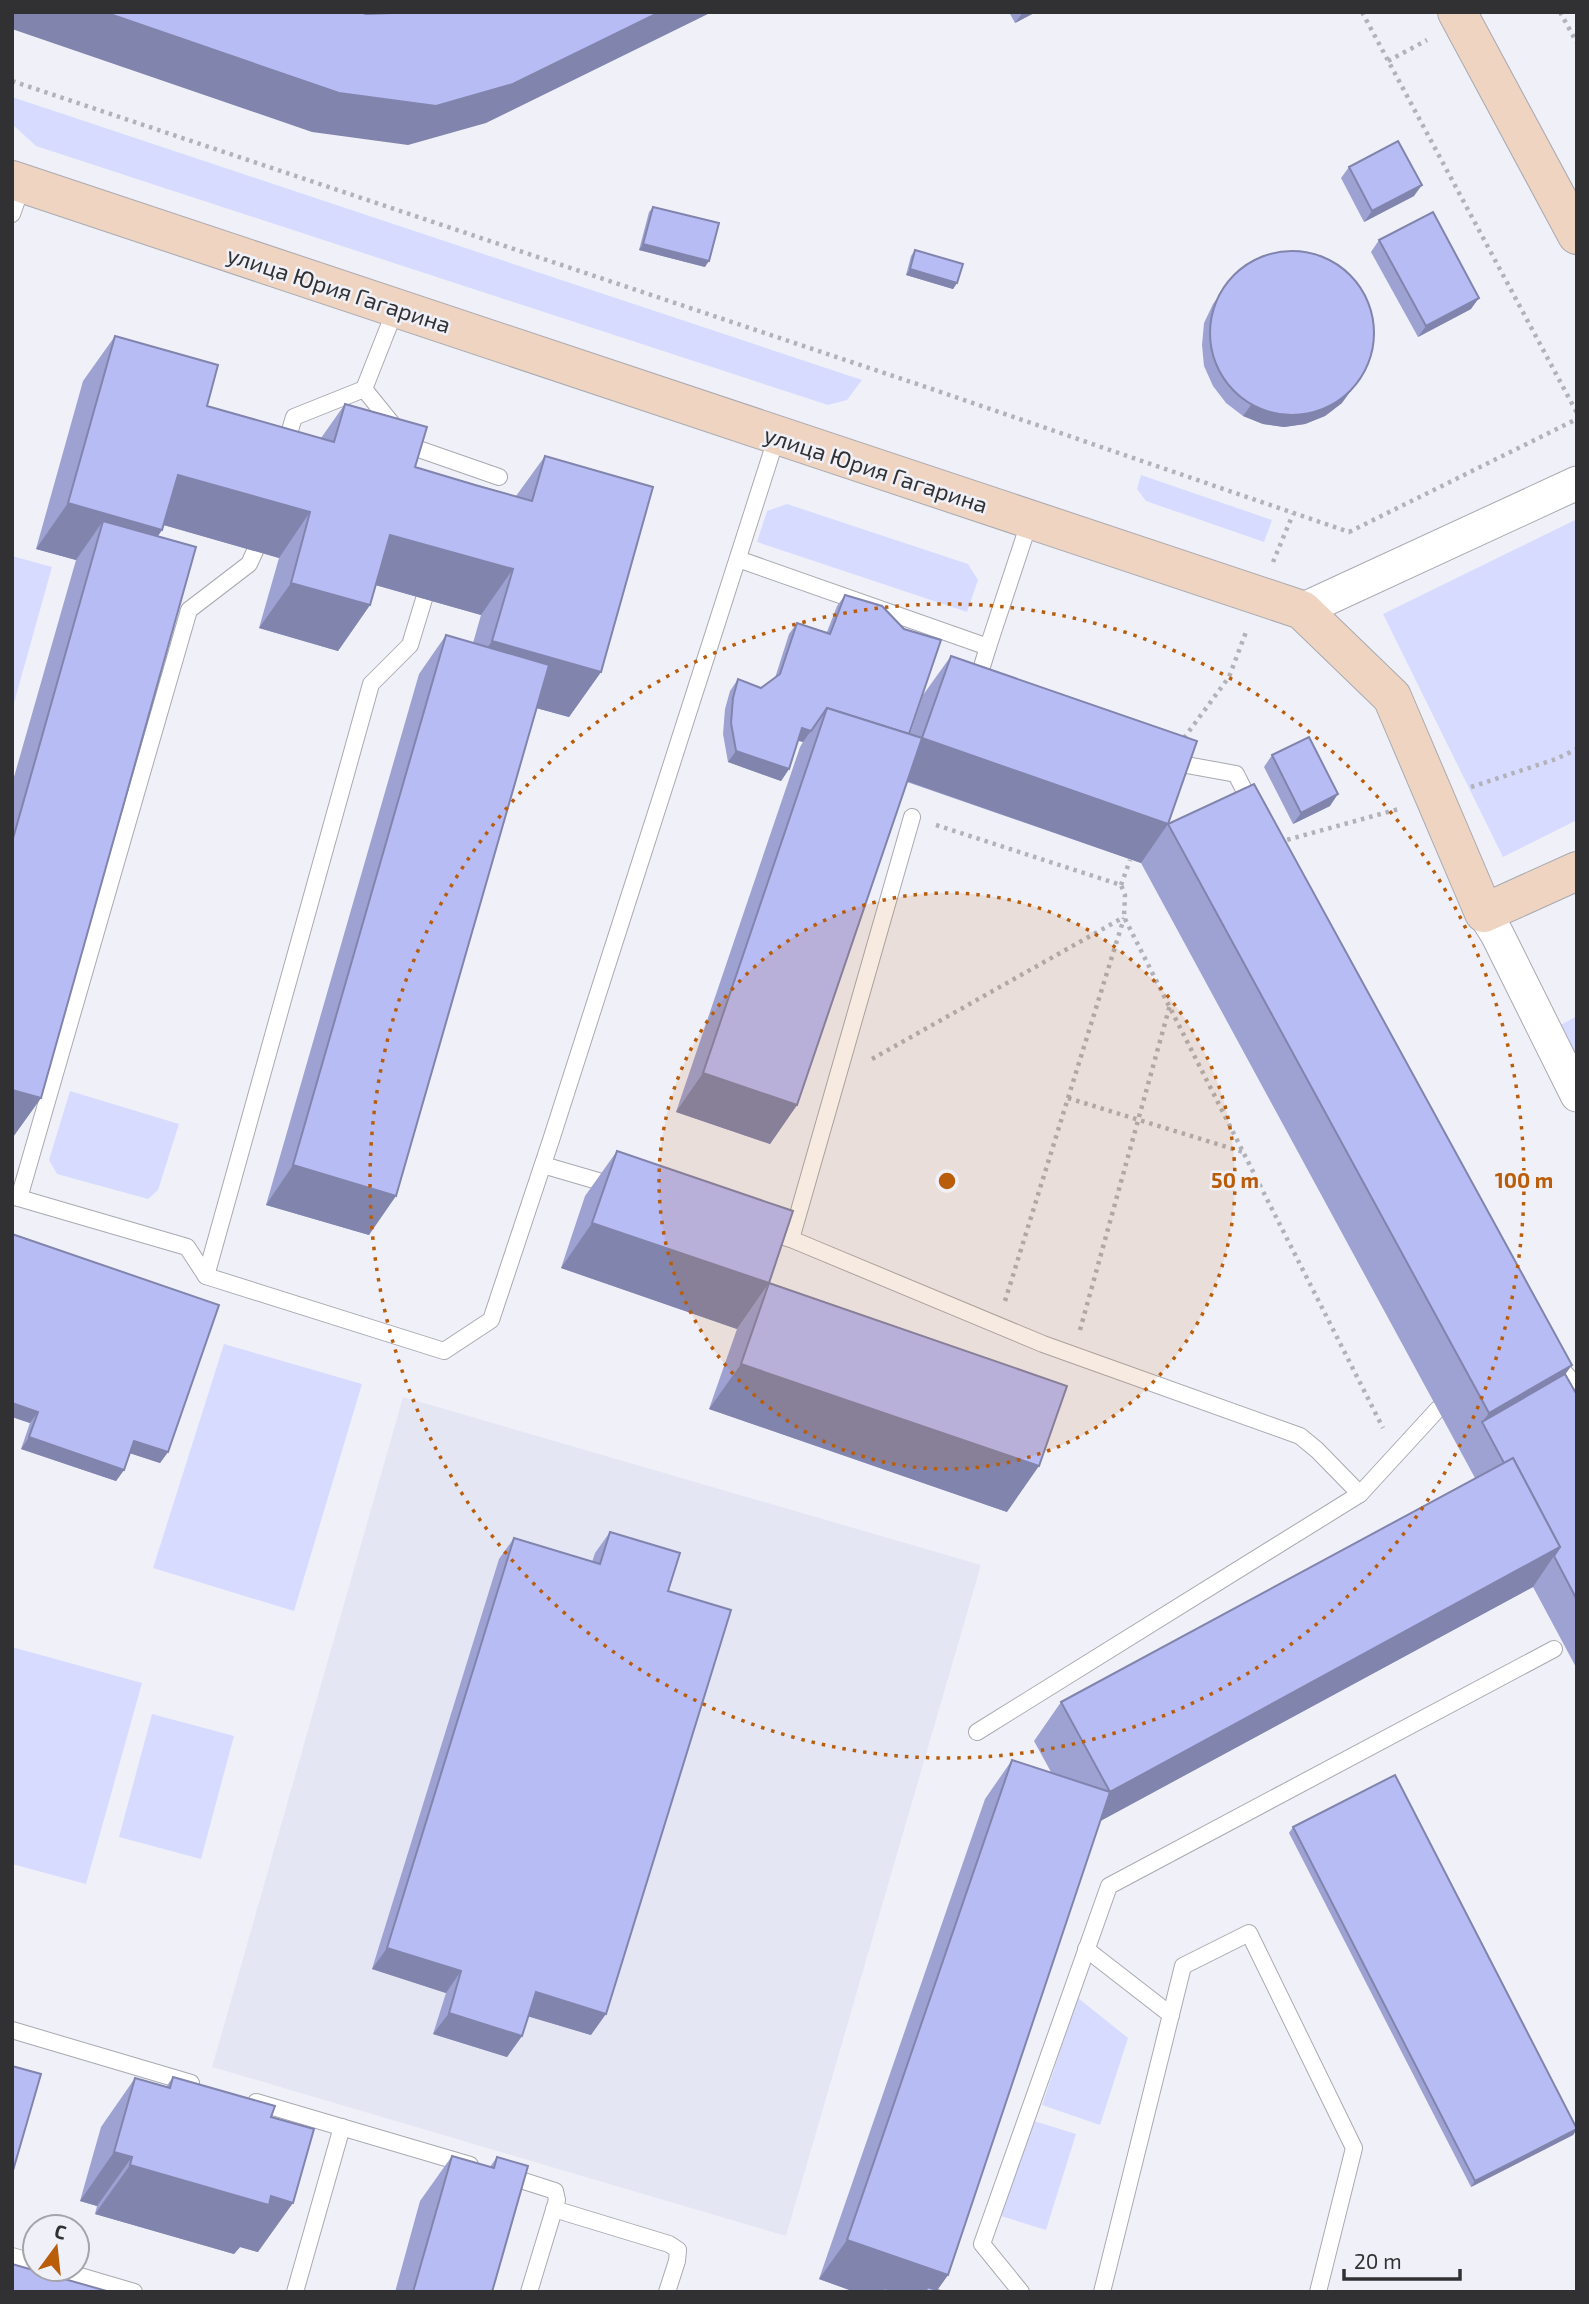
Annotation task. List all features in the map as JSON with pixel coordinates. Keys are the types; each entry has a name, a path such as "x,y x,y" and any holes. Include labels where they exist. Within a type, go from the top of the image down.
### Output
{"main road":[{"path":"1457,12 1577,235"},
{"name":"улица Юрия Гагарина","path":"16,192 396,308 1302,610 1392,696 1484,913"},
{"path":"1484,913 1577,871"}],"street":[{"path":"1302,610 1577,484"},
{"path":"1484,913 1497,933 1577,1095"}],"lane":[{"path":"406,12 452,17 461,12"},
{"path":"279,467 294,417 364,388 396,308"},
{"path":"364,388 410,446 458,470 499,477"},
{"path":"255,551 249,564 189,610 16,1197 187,1247 206,1276 444,1351 491,1320 777,436"},
{"path":"987,697 974,692 1030,520"},
{"path":"737,559 988,647"},
{"path":"206,1276 371,684 410,645 424,599"},
{"path":"1161,759 1236,774 1260,820"},
{"path":"791,1239 912,817"},
{"path":"543,1165 635,1192"},
{"path":"752,1227 791,1239 1073,1354 1300,1436 1360,1494"},
{"path":"1532,1363 1548,1352 1577,1387"},
{"path":"977,1731 1360,1494 1438,1409"},
{"path":"1021,2292 982,2244 1109,1886 1554,1649"},
{"path":"1102,2292 1183,1965 1249,1933 1354,2148 1318,2292"},
{"path":"1086,1950 1171,2015"},
{"path":"12,2030 210,2088"},
{"path":"236,2096 555,2191 557,2200 529,2292"},
{"path":"295,2292 342,2127"},
{"path":"554,2209 678,2249 667,2292"},
{"path":"91,2279 134,2292"}],"path":[{"path":"1362,12 1577,413"},
{"path":"1560,12 1577,43"},
{"path":"12,81 932,389 1349,532 1577,419"},
{"path":"1161,759 1229,677 1293,514"},
{"path":"912,817 1121,885"},
{"path":"998,1325 1125,917 1125,895 1121,885 1130,860"},
{"path":"837,1078 1125,917"},
{"path":"1125,917 1396,1454"},
{"path":"1073,1354 1170,1005"},
{"path":"1068,1098 1243,1152"}],"shaded area":[{"path":"12,97 862,380 847,400 828,405 36,146 12,124"},
{"path":"1141,475 1272,520 1264,542 1146,501 1137,489"},
{"path":"787,504 968,564 978,580 967,612 757,542 767,511"},
{"path":"1577,519 1577,820 1503,857 1383,614"},
{"path":"12,556 52,567 12,710"},
{"path":"1577,1016 1577,1063 1557,1027"},
{"path":"70,1091 179,1124 158,1190 148,1199 57,1174 49,1160"},
{"path":"224,1344 362,1384 294,1611 153,1568"},
{"path":"403,1397 981,1565 786,2236 212,2067"},
{"path":"12,1647 142,1683 86,1884 12,1864"},
{"path":"152,1714 234,1736 201,1859 119,1837"},
{"path":"1078,1998 1128,2038 1100,2125 1042,2105"},
{"path":"1031,2120 1076,2134 1046,2230 1001,2216"}],"building":[{"path":"104,12 660,12 513,84 436,106 339,93"},
{"path":"1398,141 1422,185 1372,211 1349,167"},
{"path":"653,207 719,223 709,261 643,244"},
{"path":"1433,212 1479,298 1426,326 1379,240"},
{"path":"915,250 963,264 957,283 910,269"},
{"path":"1292,251 1323,257 1350,275 1368,302 1374,333 1368,364 1350,391 1323,409 1292,415 1261,409 1234,391 1216,364 1210,333 1216,302 1234,275 1261,257"},
{"path":"115,336 218,365 207,406 334,442 345,404 427,427 415,467 532,501 545,456 653,487 601,672 492,641 513,569 390,535 370,605 291,583 310,512 178,475 162,530 68,503"},
{"path":"103,521 196,547 41,1098 12,1090 12,842"},
{"path":"845,595 882,606 904,629 941,640 909,734 827,708 811,731 802,728 789,769 736,751 731,723 738,679 761,688 780,674 797,623 830,634"},
{"path":"446,635 549,665 396,1196 293,1165"},
{"path":"951,656 1197,741 1168,824 922,738"},
{"path":"827,708 922,738 797,1105 703,1073"},
{"path":"1309,737 1338,794 1301,813 1272,755"},
{"path":"1254,784 1572,1365 1489,1413 1168,824"},
{"path":"617,1151 793,1211 769,1283 592,1223"},
{"path":"12,1234 219,1305 168,1452 134,1441 124,1470 29,1437 38,1412 12,1403"},
{"path":"769,1283 1067,1386 1039,1466 741,1364"},
{"path":"1565,1374 1577,1395 1577,1600 1554,1556 1560,1547 1513,1458 1504,1463 1482,1422"},
{"path":"1513,1458 1560,1547 1110,1792 1061,1702"},
{"path":"610,1532 680,1553 668,1591 731,1610 606,2014 536,1992 522,2036 449,2013 461,1971 387,1948 514,1538 600,1564"},
{"path":"1012,1760 1110,1792 948,2275 847,2240"},
{"path":"1395,1775 1577,2129 1475,2181 1293,1827"},
{"path":"12,2066 41,2074 12,2174"},
{"path":"173,2077 275,2106 271,2117 314,2129 293,2203 271,2196 269,2205 130,2165 132,2157 114,2152 135,2078 170,2088"},
{"path":"452,2156 494,2168 497,2157 528,2166 492,2292 413,2292"},
{"path":"12,2264 21,2267 21,2283 78,2283 110,2292 12,2292"},
{"path":"927,2287 944,2292 926,2292"}]}
